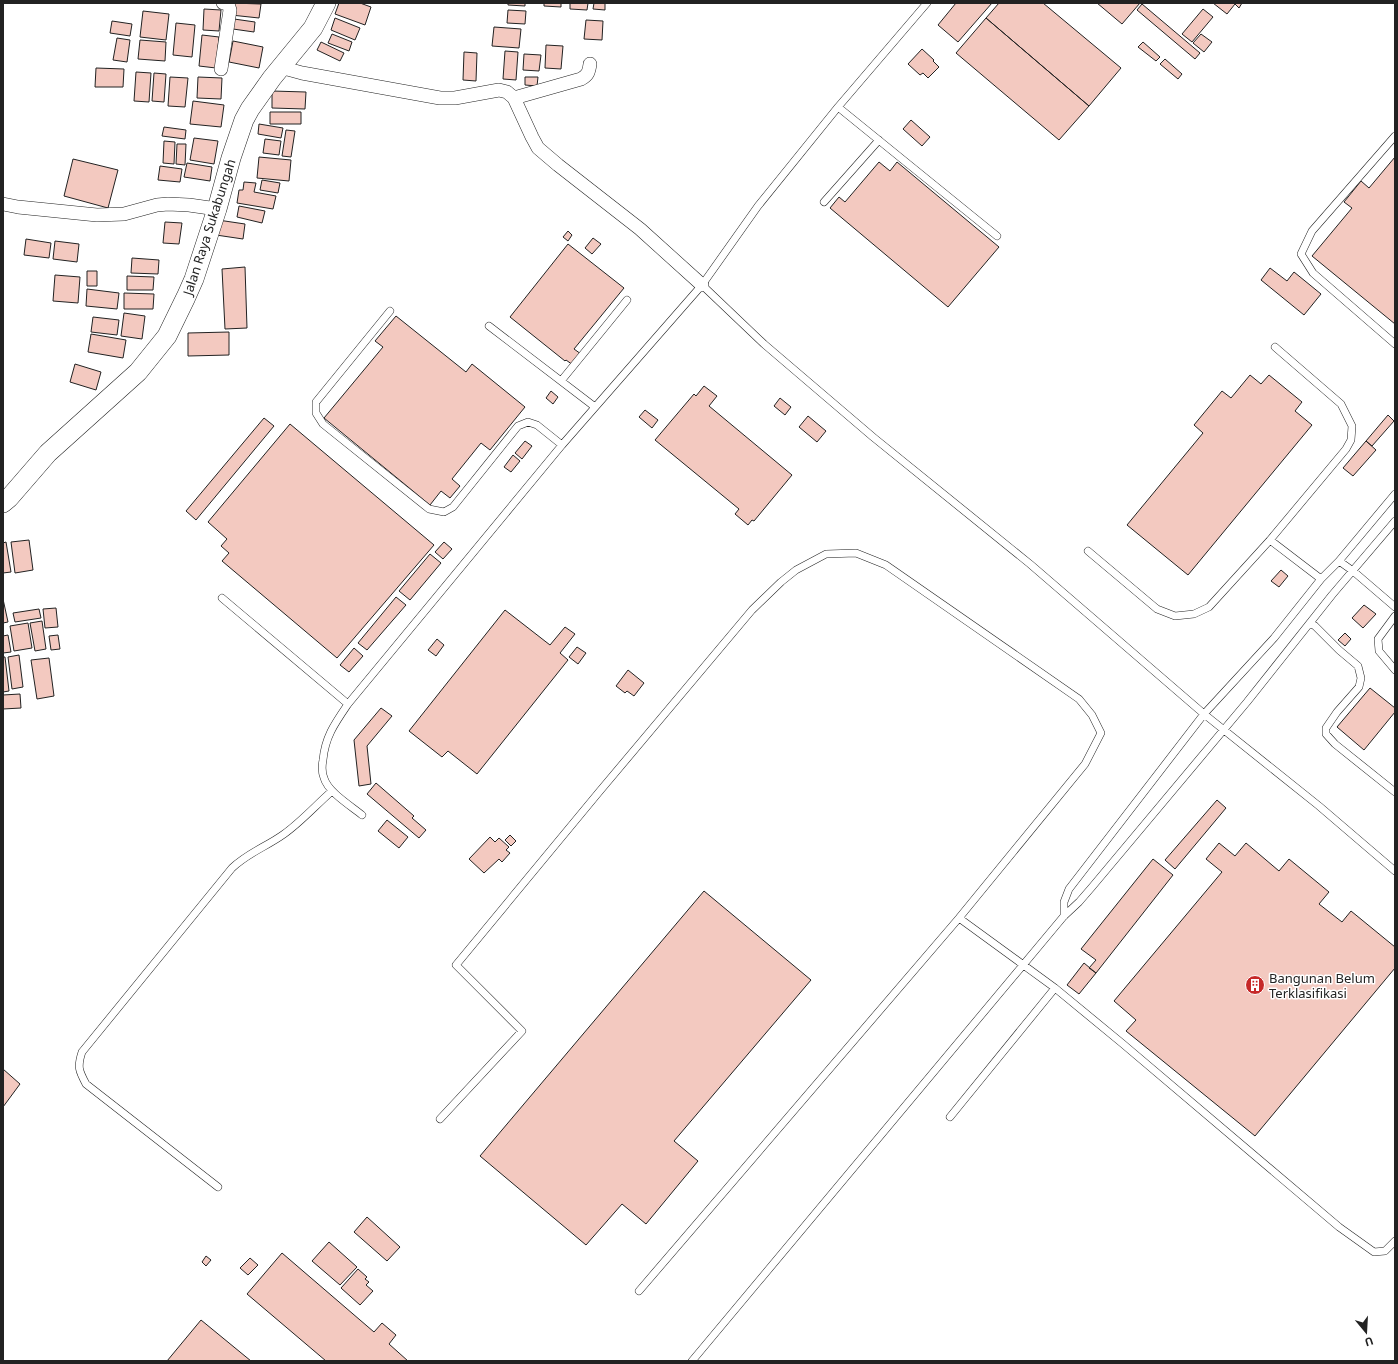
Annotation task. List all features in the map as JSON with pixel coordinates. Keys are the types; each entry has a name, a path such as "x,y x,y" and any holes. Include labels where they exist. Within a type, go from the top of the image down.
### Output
{"street":[{"path":"221,69 230,10 228,4 223,3"},
{"name":"Jalan Raya Sukabungah","path":"3,503 48,453 138,372 166,336 184,303 194,279 244,120 250,109 280,67 313,28 326,3"},
{"path":"514,98 581,79 589,72 590,64"},
{"path":"280,67 440,98 455,98 499,90 507,92 514,98 538,148 640,230 702,285"},
{"path":"3,204 18,207 97,215 124,214 157,205 168,204 217,209"}],"lane":[{"path":"362,815 332,791 324,779 322,766 324,750 330,731 348,704 562,445 702,285 758,206 838,107 927,3"},
{"path":"838,107 997,236"},
{"path":"1395,136 1312,231 1301,254 1313,273 1395,344"},
{"path":"824,202 879,140"},
{"path":"702,285 764,344 861,427 1030,564 1204,714 1319,806 1395,871"},
{"path":"561,381 627,300"},
{"path":"390,311 316,402 316,413 323,424 429,509 444,512 453,507 518,426 528,422 537,425 562,445"},
{"path":"489,326 595,407"},
{"path":"1088,551 1157,609 1175,616 1194,614 1209,607 1270,540 1346,449 1351,440 1352,426 1341,404 1275,347"},
{"path":"1064,916 1064,902 1069,889 1204,714 1274,638 1321,579 1339,561 1395,494"},
{"path":"692,1361 1064,916 1092,887 1224,730 1395,521"},
{"path":"1270,540 1321,579"},
{"path":"440,1119 522,1031 456,965 752,610 781,582 796,570 826,554 856,553 886,565 1079,699 1092,715 1101,733 1085,764 958,918 639,1291"},
{"path":"1339,561 1395,607"},
{"path":"222,598 348,704"},
{"path":"1395,616 1378,639 1379,651 1395,670"},
{"path":"1310,623 1358,666 1361,678 1359,687 1337,712 1326,728 1326,734 1335,744 1395,792"},
{"path":"218,1187 86,1084 79,1072 78,1062 82,1052 232,868 246,857 283,835 332,791"},
{"path":"958,918 1055,988 1368,1249 1374,1252 1385,1251 1395,1242"},
{"path":"950,1116 1055,988"}],"building":[{"path":"232,3 261,4 259,18 231,15"},
{"path":"339,3 360,3 371,7 365,25 335,14"},
{"path":"508,3 525,3 525,6 508,5"},
{"path":"544,3 561,3 561,7 544,6"},
{"path":"570,3 588,3 587,10 570,9"},
{"path":"594,3 605,3 605,10 593,9"},
{"path":"956,3 992,3 958,42 938,25"},
{"path":"999,3 1043,3 1121,68 1089,106 986,18"},
{"path":"1097,3 1140,3 1122,24"},
{"path":"1213,3 1242,3 1239,8 1235,4 1227,14"},
{"path":"1142,4 1200,53 1195,59 1137,10"},
{"path":"204,9 221,10 219,31 203,30"},
{"path":"1203,9 1213,17 1192,42 1182,34"},
{"path":"508,10 526,11 525,24 507,23"},
{"path":"143,11 169,14 166,40 140,37"},
{"path":"335,18 360,28 355,40 331,30"},
{"path":"986,18 1089,106 1059,140 956,53"},
{"path":"234,19 255,22 254,32 233,29"},
{"path":"586,20 603,21 602,40 584,39"},
{"path":"112,21 132,24 130,36 110,33"},
{"path":"176,23 195,25 192,57 173,55"},
{"path":"494,27 521,29 519,48 492,46"},
{"path":"332,34 352,42 349,51 328,43"},
{"path":"1201,34 1212,42 1204,52 1193,43"},
{"path":"202,35 219,37 216,68 199,66"},
{"path":"117,38 130,40 127,62 113,60"},
{"path":"140,40 166,42 165,61 138,59"},
{"path":"233,41 263,47 259,68 229,62"},
{"path":"321,42 344,53 340,61 317,50"},
{"path":"1143,42 1160,57 1156,61 1138,47"},
{"path":"546,45 563,46 561,69 545,68"},
{"path":"922,49 939,67 928,78 923,73 920,75 908,64"},
{"path":"505,51 518,52 516,80 503,79"},
{"path":"464,52 477,53 476,81 463,80"},
{"path":"524,54 541,55 539,71 523,70"},
{"path":"1165,59 1182,74 1178,79 1160,64"},
{"path":"96,68 124,69 123,87 95,87"},
{"path":"136,72 151,73 149,102 134,101"},
{"path":"154,73 166,74 164,102 152,101"},
{"path":"170,77 188,78 185,107 168,106"},
{"path":"198,77 222,78 221,99 197,98"},
{"path":"525,77 538,77 537,86 525,85"},
{"path":"272,91 306,92 305,109 272,108"},
{"path":"193,101 224,105 221,127 190,124"},
{"path":"270,112 301,112 301,124 270,124"},
{"path":"911,120 930,137 922,146 903,129"},
{"path":"259,124 283,128 281,138 258,134"},
{"path":"164,127 186,130 185,139 162,136"},
{"path":"286,130 295,131 291,157 282,156"},
{"path":"194,138 218,141 214,164 190,160"},
{"path":"265,139 281,141 279,155 263,153"},
{"path":"164,141 175,142 174,164 163,163"},
{"path":"177,144 186,144 185,165 176,164"},
{"path":"259,157 291,160 289,181 257,178"},
{"path":"1395,157 1395,324 1312,256 1352,208 1344,202 1361,181 1369,188"},
{"path":"73,159 118,170 108,208 64,196"},
{"path":"879,162 890,171 897,162 999,247 948,307 830,208 839,197 845,202"},
{"path":"187,163 212,167 210,181 184,177"},
{"path":"160,166 182,169 180,182 158,180"},
{"path":"262,180 280,183 278,193 260,190"},
{"path":"244,182 256,183 254,192 276,196 273,209 237,203 239,190 243,190"},
{"path":"239,206 265,211 262,223 237,217"},
{"path":"218,220 245,224 243,239 216,235"},
{"path":"165,222 182,223 179,244 163,243"},
{"path":"568,231 572,235 568,241 563,237"},
{"path":"593,238 601,244 592,254 585,248"},
{"path":"26,239 51,243 49,258 24,255"},
{"path":"55,241 79,244 77,262 53,259"},
{"path":"568,244 624,288 574,349 581,354 573,365 566,360 565,361 510,317"},
{"path":"132,258 159,260 158,274 131,273"},
{"path":"245,267 247,328 225,329 222,269"},
{"path":"1270,268 1287,281 1294,272 1321,294 1304,315 1261,280"},
{"path":"87,271 97,271 97,286 87,286"},
{"path":"55,275 80,277 78,303 53,301"},
{"path":"127,276 154,277 153,290 127,290"},
{"path":"87,289 119,293 117,309 86,306"},
{"path":"124,293 154,294 153,309 124,309"},
{"path":"124,313 145,316 142,339 121,336"},
{"path":"396,316 466,372 472,364 525,407 490,450 481,443 452,479 460,486 450,498 441,491 430,505 324,418 383,347 375,341"},
{"path":"93,317 119,320 117,335 91,332"},
{"path":"229,332 229,355 188,356 188,333"},
{"path":"91,334 126,340 123,358 88,352"},
{"path":"75,364 101,372 96,390 70,382"},
{"path":"1250,375 1261,384 1269,375 1302,402 1295,411 1312,425 1188,575 1127,525 1203,433 1194,425 1222,391 1231,398"},
{"path":"704,386 717,396 709,406 792,475 754,521 752,520 748,525 735,514 739,509 655,440 694,394 696,396"},
{"path":"551,391 558,397 553,404 546,398"},
{"path":"780,398 791,407 785,415 774,406"},
{"path":"645,410 658,420 652,428 639,417"},
{"path":"1388,415 1394,421 1372,446 1366,441"},
{"path":"808,416 826,431 817,442 799,427"},
{"path":"264,418 274,426 196,520 186,511"},
{"path":"290,424 434,545 337,658 222,561 229,553 221,546 227,539 208,522"},
{"path":"525,441 532,446 522,459 515,453"},
{"path":"1366,441 1376,450 1353,476 1343,468"},
{"path":"513,455 520,461 511,472 504,467"},
{"path":"29,540 33,570 15,573 11,542"},
{"path":"6,542 11,572 3,573 3,543"},
{"path":"444,542 452,549 443,559 435,552"},
{"path":"430,554 441,563 410,600 399,591"},
{"path":"1281,570 1288,576 1279,587 1271,581"},
{"path":"396,597 406,605 367,650 358,643"},
{"path":"3,599 8,622 3,623"},
{"path":"1364,605 1376,614 1363,628 1352,618"},
{"path":"56,608 58,627 45,628 43,609"},
{"path":"39,609 41,618 15,622 13,613"},
{"path":"505,610 550,645 565,627 575,634 560,653 568,660 477,774 448,751 442,757 409,731"},
{"path":"42,621 46,649 35,651 30,623"},
{"path":"28,623 32,648 14,651 10,626"},
{"path":"1345,633 1351,639 1345,646 1338,640"},
{"path":"8,635 11,652 3,653 3,636"},
{"path":"58,635 60,649 51,650 49,636"},
{"path":"437,639 444,645 436,656 428,650"},
{"path":"577,647 586,653 578,664 569,657"},
{"path":"354,648 363,656 349,672 340,665"},
{"path":"19,655 23,687 12,689 8,657"},
{"path":"3,657 5,657 9,691 3,692"},
{"path":"49,658 54,696 37,699 31,660"},
{"path":"628,670 644,683 634,696 627,691 625,693 616,686"},
{"path":"1370,688 1395,708 1395,712 1364,750 1337,727"},
{"path":"20,694 21,708 3,709 3,695"},
{"path":"381,708 392,716 367,746 371,784 359,786 354,740"},
{"path":"376,783 414,816 412,818 426,830 419,838 367,794"},
{"path":"1217,800 1226,808 1175,869 1165,860"},
{"path":"387,820 408,837 399,848 378,831"},
{"path":"510,835 516,841 511,846 505,840"},
{"path":"490,837 495,842 499,838 509,847 506,850 510,853 502,862 499,859 484,873 469,859"},
{"name":"Bangunan Belum Terklasifikasi","path":"1219,843 1235,856 1246,843 1279,871 1289,859 1329,892 1319,904 1342,922 1351,911 1395,947 1395,968 1255,1136 1126,1031 1136,1020 1114,1001 1222,872 1206,859"},
{"path":"1153,859 1173,875 1096,973 1089,968 1096,960 1081,949"},
{"path":"704,891 811,980 674,1141 698,1161 646,1224 622,1204 586,1245 480,1156"},
{"path":"1084,963 1096,973 1079,994 1067,985"},
{"path":"3,1069 20,1084 3,1107"},
{"path":"367,1217 400,1247 387,1261 354,1232"},
{"path":"329,1242 357,1267 340,1285 312,1261"},
{"path":"282,1253 374,1332 382,1323 396,1335 389,1344 408,1361 326,1361 247,1294"},
{"path":"206,1256 211,1260 206,1266 202,1262"},
{"path":"250,1258 258,1265 248,1275 240,1268"},
{"path":"358,1269 367,1277 365,1279 369,1282 366,1285 373,1291 360,1305 341,1288"},
{"path":"201,1320 251,1361 167,1361"}],"place":[{"name":"Bangunan Belum Terklasifikasi","path":"1255,985"}]}
